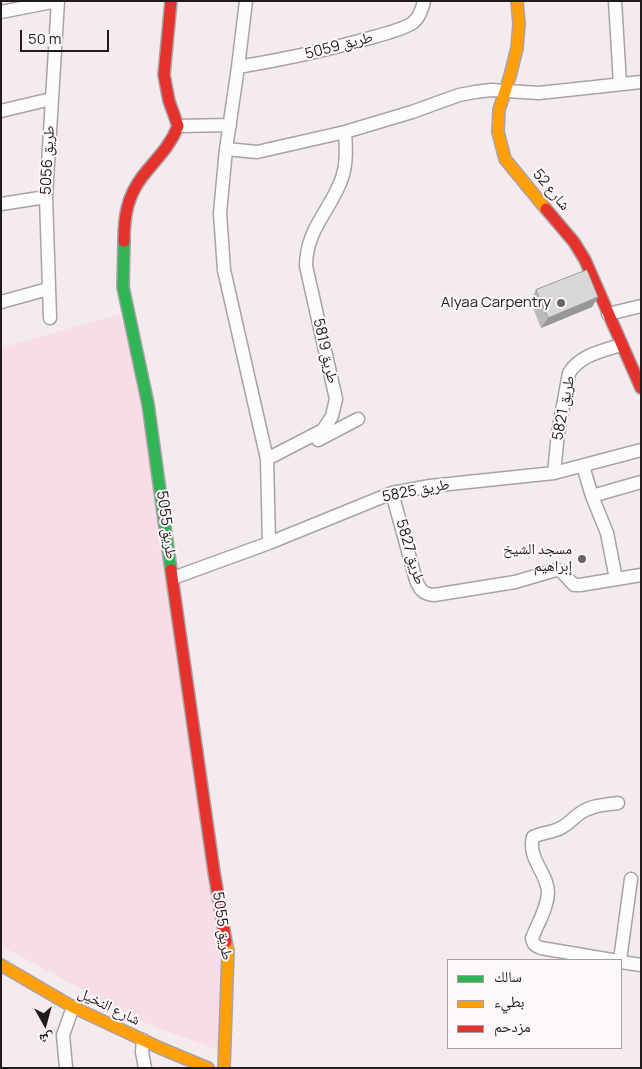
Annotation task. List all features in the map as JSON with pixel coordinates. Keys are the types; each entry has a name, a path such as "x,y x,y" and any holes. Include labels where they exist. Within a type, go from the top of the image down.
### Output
{"street":[{"path":"1,12 58,1"},
{"name":"طريق 5056","path":"50,318 46,197 58,1"},
{"path":"171,1 164,74 165,86 178,126 230,125"},
{"path":"246,1 226,149 220,213 224,270 267,462 268,543"},
{"name":"طريق 5059","path":"238,67 312,54 400,28 412,23 420,14 424,1"},
{"name":"شارع 52","path":"517,1 518,36 514,62 497,118 499,146 505,159 574,242 585,260 620,345 641,388"},
{"path":"615,1 620,84"},
{"path":"226,149 257,152 345,132 412,112 459,95 491,90 538,94 641,82"},
{"path":"1,111 51,99"},
{"name":"طريق 5055","path":"178,126 174,137 141,178 130,197 126,213 123,287 148,404 214,872 228,950 224,1068"},
{"name":"طريق 5819","path":"267,462 323,430 332,416 336,400 306,266 306,253 309,241 342,179 346,165 345,132"},
{"path":"1,204 46,197"},
{"path":"1,302 48,289"},
{"path":"608,314 641,306"},
{"name":"طريق 5821","path":"554,473 558,433 569,373 574,364 582,359 620,345"},
{"path":"267,462 358,419"},
{"name":"طريق 5825","path":"174,578 268,543 392,493 430,486 554,473 641,450"},
{"path":"583,466 592,496 607,533 616,579"},
{"path":"592,496 641,482"},
{"name":"طريق 5827","path":"392,493 416,580 420,589 425,594 434,595 515,582 556,570 561,571 574,585 641,575"},
{"path":"606,959 536,947 533,943 532,938 546,902 548,891 533,856 531,845 533,837 542,832 556,830 567,825 594,806 618,803"},
{"path":"620,959 631,878"},
{"path":"622,961 641,965"},
{"name":"شارع النخيل","path":"1,965 73,1007 208,1068"},
{"path":"66,1068 63,1036 73,1007"},
{"path":"143,1040 142,1052 145,1068"}],"shaded area":[{"path":"120,314 138,380 225,956 218,1050 145,1023 1,946 1,348"}],"building":[{"name":"Alyaa Carpentry","path":"587,270 598,297 548,318 536,290"}],"traffic: fast":[{"path":"124,241 123,287 148,404 171,570"}],"traffic: slow":[{"path":"517,1 519,24 517,48 499,110 498,132 505,159 546,209"},
{"path":"224,1068 228,951 226,942"},
{"path":"1,965 73,1007 160,1048 208,1068"}],"traffic: jam":[{"path":"124,241 126,215 133,192 142,177 167,147 178,126 169,101 164,75 171,1"},
{"path":"546,209 574,242 585,260 641,388"},
{"path":"171,570 214,872 226,942"}],"place":[{"name":"Alyaa Carpentry","path":"561,303"},
{"name":"مسجد الشيخ إبراهيم","path":"582,559"}]}
